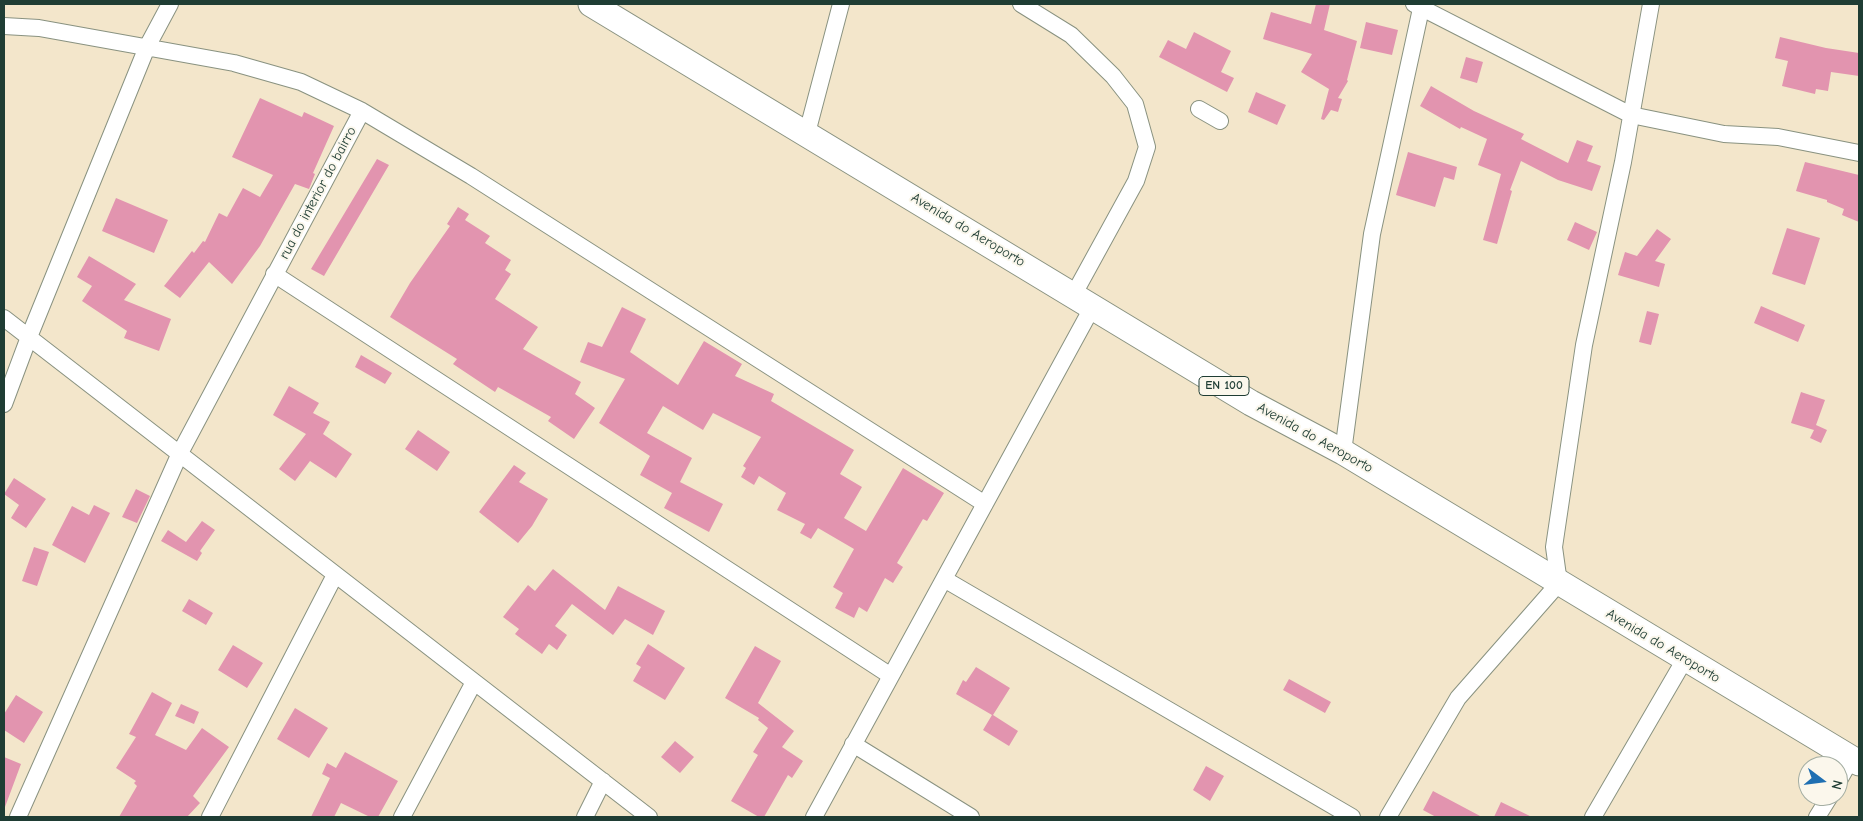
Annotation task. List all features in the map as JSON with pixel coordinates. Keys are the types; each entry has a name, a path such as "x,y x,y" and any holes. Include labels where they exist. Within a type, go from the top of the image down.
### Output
{"main road":[{"name":"Avenida do Aeroporto","path":"591,4 1251,403 1343,452 1855,761"}],"street":[{"path":"4,404 29,337 147,46 170,4"},
{"path":"807,134 841,4"},
{"path":"814,817 985,504 1083,300 1136,181 1147,147 1135,104 1113,76 1071,35 1021,4"},
{"path":"1388,817 1458,698 1560,584 1554,547 1584,345 1631,115 1651,4"},
{"path":"1343,452 1372,234 1419,5 1631,115 1724,134 1778,137 1859,153"},
{"path":"4,26 39,28 234,63 301,82 362,111 480,182 985,504"},
{"path":"1199,109 1220,121"},
{"name":"rua do interior do bairro","path":"18,817 180,453 362,111"},
{"path":"274,274 891,676"},
{"path":"4,318 649,817"},
{"path":"210,817 334,575"},
{"path":"944,579 1352,817"},
{"path":"1593,817 1685,659"},
{"path":"402,817 474,682"},
{"path":"853,744 971,817"},
{"path":"585,817 603,781"},
{"path":"1817,817 1824,806"}],"building":[{"path":"1316,4 1330,4 1324,30 1357,41 1348,81 1338,98 1342,99 1338,112 1331,110 1324,120 1321,119 1329,89 1301,72 1312,54 1263,39 1271,12 1311,24"},
{"path":"1366,22 1398,30 1392,55 1360,48"},
{"path":"1194,32 1231,51 1221,72 1234,78 1227,92 1159,57 1168,40 1186,49"},
{"path":"1780,37 1826,48 1859,53 1859,76 1831,72 1828,91 1816,89 1815,94 1782,86 1788,61 1775,58"},
{"path":"1466,57 1483,62 1477,83 1460,78"},
{"path":"1431,86 1474,111 1524,134 1521,139 1568,163 1577,140 1593,146 1587,161 1601,166 1592,191 1558,180 1521,161 1510,190 1512,191 1497,244 1483,240 1501,174 1478,165 1487,139 1461,127 1460,129 1420,106"},
{"path":"1256,92 1286,105 1277,125 1248,112"},
{"path":"260,98 302,117 304,112 334,126 313,173 315,174 309,189 295,184 260,246 232,284 209,262 180,298 164,286 192,251 194,253 203,241 205,242 219,213 227,217 243,188 260,197 273,175 232,157"},
{"path":"1408,152 1457,167 1454,180 1444,177 1435,207 1396,195"},
{"path":"377,159 389,165 324,276 311,269"},
{"path":"1805,162 1859,175 1859,222 1842,215 1844,209 1827,202 1827,200 1796,191"},
{"path":"116,198 168,220 154,253 102,231"},
{"path":"458,207 469,214 465,220 490,236 485,243 511,260 505,270 511,274 495,299 538,327 523,349 581,382 575,394 595,408 574,439 548,421 551,417 498,387 495,392 453,364 457,359 390,317 410,283 450,226 447,224"},
{"path":"1575,222 1597,232 1589,250 1567,240"},
{"path":"1787,228 1820,238 1805,285 1772,274"},
{"path":"1657,229 1671,239 1655,261 1665,264 1659,287 1618,275 1625,252 1637,256"},
{"path":"89,256 136,284 124,300 171,319 159,351 124,338 127,331 82,301 92,286 77,277"},
{"path":"1761,306 1805,325 1798,342 1754,323"},
{"path":"622,307 646,319 630,352 678,385 704,341 742,364 735,376 774,394 771,401 854,450 840,474 862,487 844,518 866,531 903,468 944,493 927,521 923,519 897,563 903,567 893,583 885,578 867,612 859,607 854,618 835,608 843,593 833,587 854,549 818,528 811,539 800,533 805,524 777,510 786,493 759,476 754,485 741,477 746,468 743,466 761,437 713,413 703,430 663,406 647,433 692,458 680,482 723,504 709,532 664,508 672,493 640,475 650,456 599,423 625,379 580,362 588,342 602,347"},
{"path":"1647,311 1659,314 1651,345 1639,342"},
{"path":"361,355 392,373 385,384 355,367"},
{"path":"289,386 319,403 313,413 330,422 323,434 352,454 336,478 310,461 295,481 279,469 306,434 273,415"},
{"path":"1801,392 1825,400 1816,425 1827,430 1821,443 1810,438 1814,430 1791,423"},
{"path":"418,430 450,452 437,471 405,449"},
{"path":"514,465 526,473 519,482 548,499 532,526 518,543 479,512"},
{"path":"14,478 46,499 26,528 11,518 19,505 4,494"},
{"path":"136,489 150,496 137,523 122,517"},
{"path":"94,505 110,513 85,563 52,545 72,506 89,515"},
{"path":"202,521 215,530 200,551 202,553 197,561 161,541 168,530 186,542"},
{"path":"34,547 49,552 37,586 22,581"},
{"path":"553,569 605,610 618,586 665,611 653,635 625,619 613,635 572,604 555,626 567,635 557,650 549,644 542,654 515,634 519,629 503,617 528,585 535,591"},
{"path":"189,599 213,613 206,625 182,611"},
{"path":"648,644 685,668 665,700 633,681 641,667 636,664"},
{"path":"233,645 263,663 247,688 218,670"},
{"path":"755,646 781,661 758,703 794,731 782,747 803,761 792,778 788,775 764,817 759,817 731,801 758,755 753,752 768,728 758,720 759,718 725,698"},
{"path":"976,667 1010,688 993,715 1018,731 1009,746 983,730 992,715 956,694 963,680 966,682"},
{"path":"1289,679 1331,702 1325,713 1283,690"},
{"path":"152,692 172,703 155,735 186,750 202,728 229,747 193,796 200,803 187,817 119,817 137,786 134,783 136,781 116,768 136,737 129,734"},
{"path":"16,695 43,712 24,743 4,730 4,714"},
{"path":"181,704 199,712 194,724 175,716"},
{"path":"295,708 328,728 309,758 277,739"},
{"path":"675,741 694,757 680,773 661,757"},
{"path":"345,752 398,781 378,817 370,817 341,803 334,817 311,817 330,778 322,774 327,763 336,768"},
{"path":"4,757 21,764 5,807 4,807"},
{"path":"1206,766 1224,776 1210,801 1193,790"},
{"path":"1433,791 1482,817 1436,817 1423,810"},
{"path":"1501,802 1532,817 1494,817"}]}
